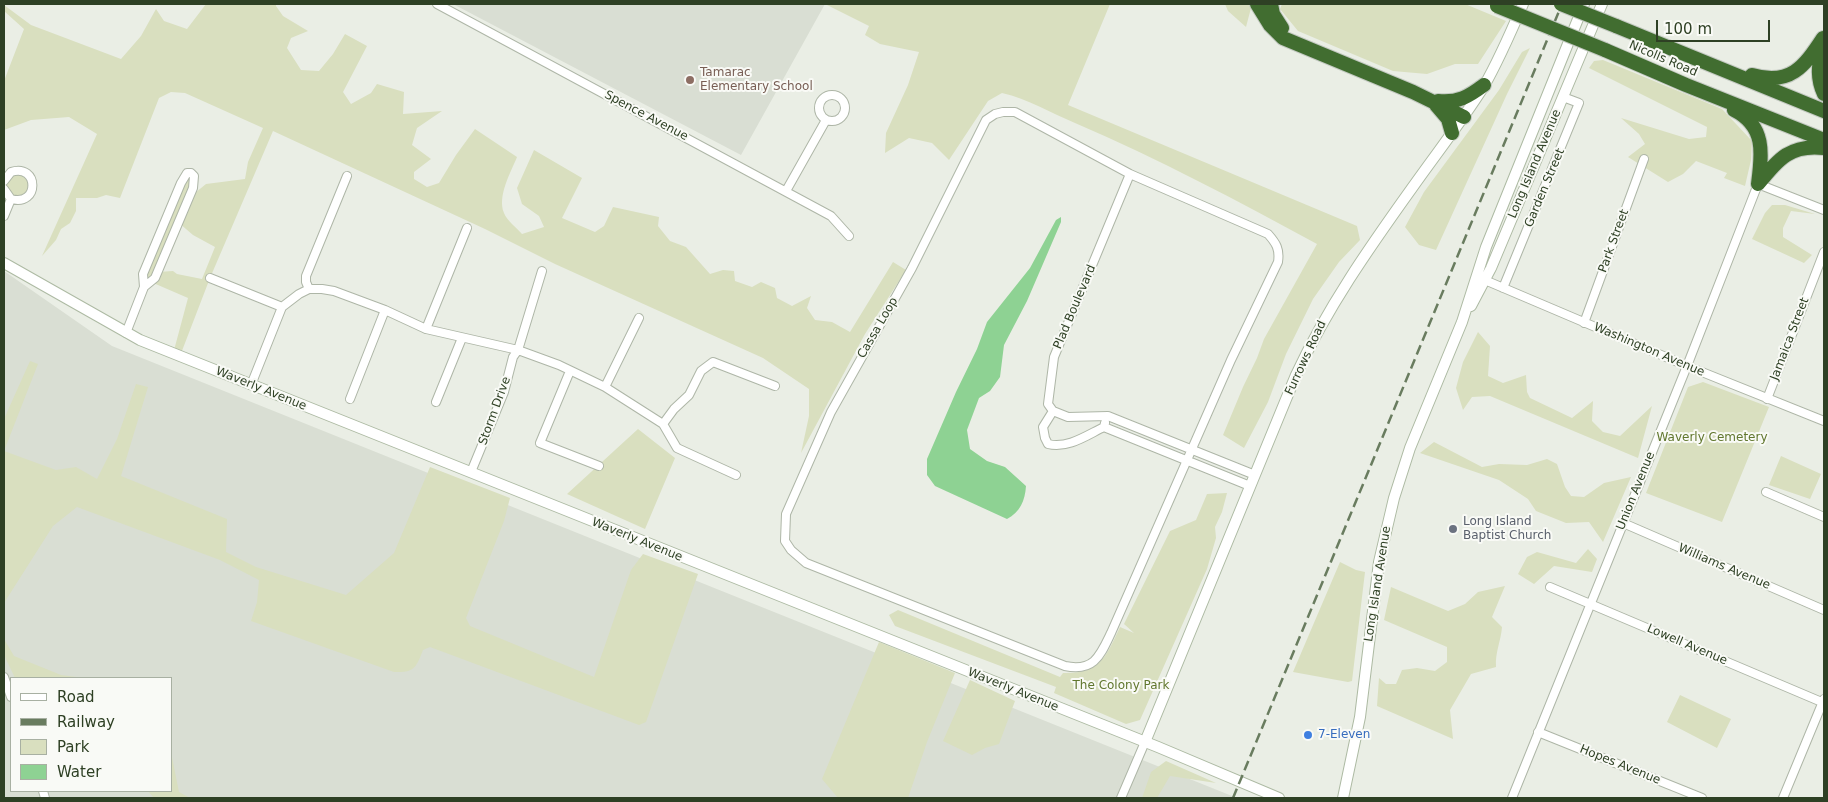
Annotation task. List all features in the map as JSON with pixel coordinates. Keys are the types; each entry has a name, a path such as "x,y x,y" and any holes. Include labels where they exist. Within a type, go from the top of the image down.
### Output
{"highway":[{"path":"1257,4 1264,17 1277,33 1284,38 1432,101 1464,117"},
{"path":"1271,4 1277,22 1301,46"},
{"name":"Nicolls Road","path":"1561,4 1824,111"},
{"name":"Nicolls Road","path":"1494,5 1824,140"},
{"path":"1693,58 1736,69 1758,77 1777,78 1791,74 1803,66 1813,55 1824,37"},
{"path":"1824,37 1818,70 1824,94"},
{"path":"1432,101 1451,102 1462,100 1484,85"},
{"path":"1686,85 1740,113 1753,127 1760,140 1761,147 1762,161 1758,184"},
{"path":"1432,101 1448,119 1452,133"},
{"path":"1758,184 1778,160 1790,152 1804,148 1824,148"}],"street":[{"name":"Spence Avenue","path":"438,4 831,216 850,236"},
{"name":"Furrows Road","path":"1145,742 1302,362 1328,312 1358,265 1464,117 1484,85 1523,4"},
{"name":"Long Island Avenue","path":"1481,279 1529,138 1584,4"},
{"name":"Long Island Avenue","path":"1343,798 1358,725 1377,574 1390,512 1408,454 1462,322 1563,97 1602,4"},
{"name":"Garden Street","path":"1503,288 1580,103 1563,97"},
{"name":"Cassa Loop","path":"1015,112 1130,174 1268,234 1276,243 1279,252 1278,262 1231,360 1192,449 1099,658 1086,667 1074,668 1064,666 806,564 791,550 785,541 786,514 831,412 912,268 986,120 995,114 1015,112"},
{"path":"786,191 826,120"},
{"name":"Park Street","path":"1584,323 1644,159"},
{"path":"4,181 8,175 16,170 24,172 31,178 33,186 29,195 21,200 11,199 4,189"},
{"path":"126,333 144,287 143,274 181,183 187,174 191,173 194,176 193,188 155,278 144,287"},
{"name":"Plad Boulevard","path":"1053,411 1048,404 1054,357 1130,174"},
{"path":"309,289 306,276 346,176"},
{"path":"1758,184 1824,210"},
{"name":"Union Avenue","path":"1512,798 1687,366 1758,184"},
{"path":"4,216 11,199"},
{"path":"426,328 467,228"},
{"name":"Jamaica Street","path":"1767,399 1824,252"},
{"name":"Waverly Avenue","path":"4,264 126,333 1145,742 1279,798"},
{"name":"Storm Drive","path":"471,472 504,392 513,357 518,350 542,271"},
{"path":"210,278 282,307"},
{"name":"Washington Avenue","path":"1481,279 1824,422"},
{"path":"252,385 282,307 298,294 309,289 322,288 385,310 426,328 518,350 559,365 605,387 663,424 677,448 736,475"},
{"path":"350,399 385,310"},
{"path":"605,387 638,318"},
{"path":"436,402 462,338"},
{"path":"663,424 674,408 689,395 702,371 713,362 775,386"},
{"path":"570,371 540,443 599,466"},
{"path":"1108,416 1104,426 1074,442 1055,445 1048,444 1045,438 1043,427 1053,411 1068,417 1108,416 1255,475"},
{"path":"1104,426 1250,486"},
{"path":"1766,492 1824,517"},
{"name":"Williams Avenue","path":"1623,524 1824,610"},
{"name":"Lowell Avenue","path":"1550,587 1824,701"},
{"path":"4,677 10,694"},
{"path":"1783,798 1824,701"},
{"name":"Hopes Avenue","path":"1538,732 1702,798"},
{"path":"1121,798 1145,742"}],"shaded area":[{"name":"Tamarac Elementary School","path":"453,4 825,4 741,155"},
{"path":"4,271 112,346 1237,798 4,798"}],"green space":[{"path":"206,4 276,4 283,16 308,31 291,38 287,48 301,70 319,71 333,54 345,34 367,46 343,92 351,104 371,93 377,84 404,92 403,114 442,111 417,128 412,145 431,159 414,172 414,179 427,187 439,183 475,129 517,157 503,192 502,206 507,219 522,234 544,227 539,216 522,204 517,188 534,150 582,178 562,218 595,232 604,226 613,207 659,217 658,226 670,241 686,247 710,274 723,270 734,271 735,281 752,287 761,282 775,288 777,298 792,306 811,296 807,308 815,320 832,322 850,332 893,262 906,270 865,334 801,453 809,416 809,389 763,358 555,264 485,229 273,131 210,278 180,356 173,354 188,298 151,282 144,287 143,274 181,183 191,173 190,197 206,184 245,179 248,162 263,128 185,93 171,92 159,98 120,198 106,195 97,198 76,198 76,211 70,223 61,229 56,240 42,256 97,134 69,117 31,120 4,130 4,81 24,29 4,11 4,5 31,25 121,59 141,36 156,9 164,21 187,29","holes":["179,223 193,235 215,247 202,279 177,274 173,271 158,272"]},
{"path":"825,4 1110,4 1068,105 1357,226 1360,240 1339,262 1313,299 1286,354 1268,402 1244,448 1223,435 1264,339 1317,244 1228,196 1137,151 1030,102 1002,93 988,101 949,160 932,143 909,138 885,153 886,133 908,85 919,52 880,44 865,35 869,26"},
{"path":"1225,4 1250,4 1251,8 1246,27 1228,11"},
{"path":"1282,4 1465,4 1506,21 1478,64 1455,64 1427,74 1393,71 1298,31 1280,9"},
{"path":"1530,48 1436,250 1419,245 1405,227 1424,192 1499,90 1522,52"},
{"path":"1603,60 1722,109 1752,141 1751,160 1745,186 1724,178 1727,173 1696,161 1683,174 1668,182 1628,157 1645,144 1639,134 1621,118 1689,139 1706,137 1707,127 1589,68 1594,61"},
{"path":"25,172 32,190 16,200 4,189 4,181 7,175"},
{"path":"1772,205 1785,205 1815,214 1791,211 1783,228 1783,237 1812,255 1804,263 1752,239 1765,213"},
{"path":"1478,332 1490,346 1488,376 1503,383 1526,375 1527,392 1530,398 1572,418 1593,401 1592,421 1603,432 1620,436 1652,406 1638,458 1490,396 1472,397 1463,410 1456,388 1463,362"},
{"path":"30,361 38,364 4,451 4,419"},
{"name":"Waverly Cemetery","path":"1703,382 1769,407 1722,522 1646,493 1688,387"},
{"path":"136,384 148,387 121,476 227,519 226,552 256,567 346,595 394,553 430,467 510,498 504,521 466,618 470,626 594,677 631,570 643,554 698,574 646,722 639,725 430,647 423,650 413,668 406,672 394,672 251,621 257,602 259,580 220,560 77,507 53,526 4,603 4,451 56,470 76,467 97,479 117,439"},
{"path":"638,429 675,458 645,529 567,494"},
{"path":"1434,442 1482,467 1499,464 1527,465 1547,459 1557,464 1565,487 1571,496 1584,497 1604,483 1631,477 1603,542 1589,522 1566,523 1536,511 1528,499 1499,480 1420,453"},
{"path":"1781,456 1821,474 1810,499 1769,485"},
{"name":"The Colony Park","path":"1227,493 1222,512 1215,527 1216,538 1207,569 1140,720 1126,724 1054,693 1056,687 895,626 889,615 898,610 1060,677 1063,673 1075,673 1086,670 1094,667 1106,655 1120,627 1134,633 1124,624 1170,531 1196,520 1207,494"},
{"path":"1588,549 1597,559 1592,572 1554,566 1534,584 1518,574 1527,557 1537,552 1576,563"},
{"path":"1340,562 1365,572 1352,681 1348,682 1293,672"},
{"path":"1505,586 1492,617 1502,627 1496,656 1496,667 1471,674 1450,710 1453,739 1377,706 1379,678 1386,684 1396,684 1402,670 1417,668 1435,671 1447,662 1447,647 1384,620 1391,587 1448,611 1465,604 1478,592"},
{"path":"4,639 14,656 61,675 76,677 15,677 4,655"},
{"path":"879,642 955,673 927,742 908,798 838,798 822,779"},
{"path":"970,680 1015,701 999,744 985,748 972,755 943,741"},
{"path":"1680,695 1731,719 1717,748 1667,722"},
{"path":"172,757 179,792 190,798 154,798 149,792 172,792"},
{"path":"1166,761 1216,783 1170,776 1157,798 1142,798 1151,772"}],"water":[{"path":"1061,217 1061,222 1027,301 1004,345 1000,377 990,391 979,398 967,430 970,449 987,461 1005,467 1026,486 1021,506 1007,519 935,486 927,475 927,459 977,349 987,322 1030,268 1056,220"}],"railway":[{"path":"1233,798 1562,4"}],"place":[{"name":"Tamarac Elementary School","path":"690,80"},
{"name":"Long Island Baptist Church","path":"1453,529"},
{"name":"7-Eleven","path":"1308,735"}]}
